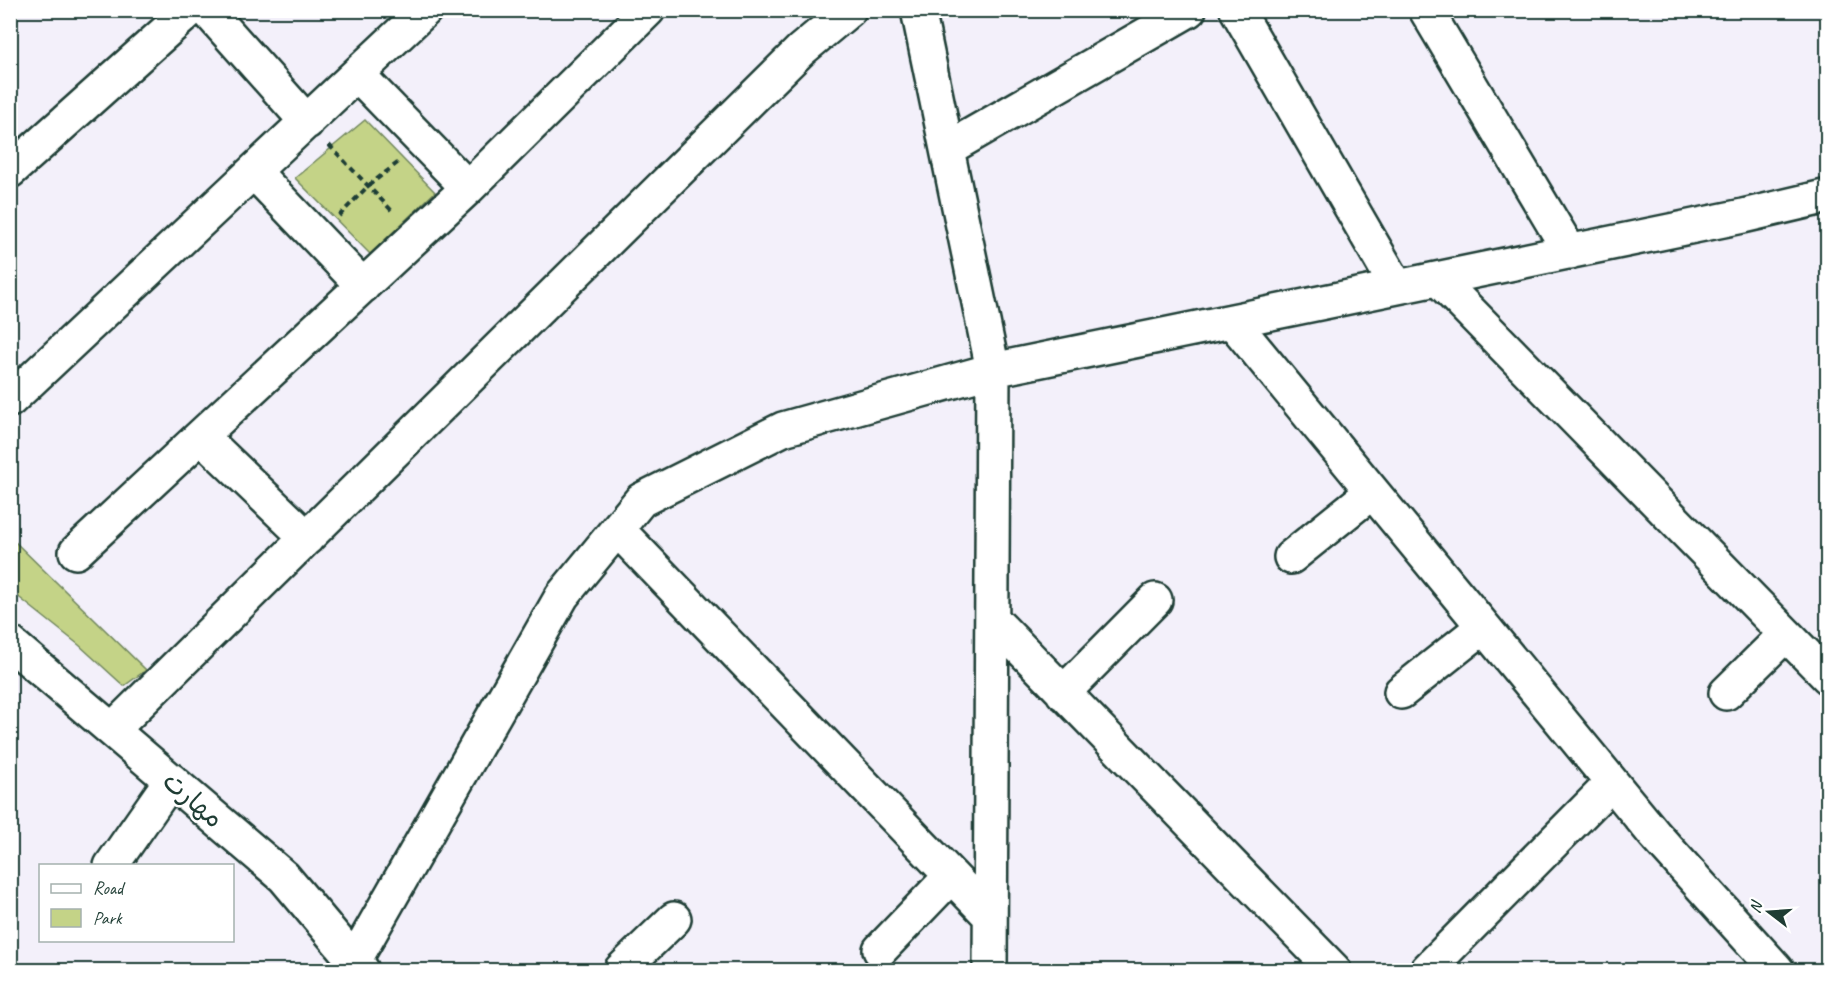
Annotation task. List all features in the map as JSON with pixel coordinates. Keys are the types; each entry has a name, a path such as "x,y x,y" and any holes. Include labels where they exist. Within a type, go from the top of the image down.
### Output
{"street":[{"path":"10,171 190,10"},
{"path":"207,10 307,122"},
{"path":"10,400 425,10"},
{"path":"76,552 468,188 648,10"},
{"path":"112,730 801,50 849,10"},
{"path":"918,10 993,370 990,970"},
{"path":"947,149 1189,10"},
{"path":"1237,10 1397,287"},
{"path":"1426,10 1570,252"},
{"path":"358,75 468,188"},
{"path":"254,172 363,286"},
{"path":"355,968 562,596 641,500 783,429 993,370 1570,252 1827,196"},
{"path":"1438,279 1827,677"},
{"path":"1232,321 1612,783 1777,970"},
{"path":"202,437 307,538"},
{"path":"1291,557 1372,492"},
{"path":"617,529 990,916"},
{"path":"1063,693 1155,600"},
{"path":"992,619 1334,970"},
{"path":"1401,692 1483,627"},
{"path":"1726,693 1785,634"},
{"name":"مهارت","path":"10,643 284,877 355,968"},
{"path":"112,864 171,780"},
{"path":"1427,970 1612,783"},
{"path":"880,950 951,876"},
{"path":"621,970 674,919"}],"path":[{"path":"307,122 415,236"},
{"path":"317,238 368,186 424,143"}],"green space":[{"path":"365,120 435,192 370,254 295,178"},
{"path":"10,538 146,670 124,686 79,645 11,591"}]}
